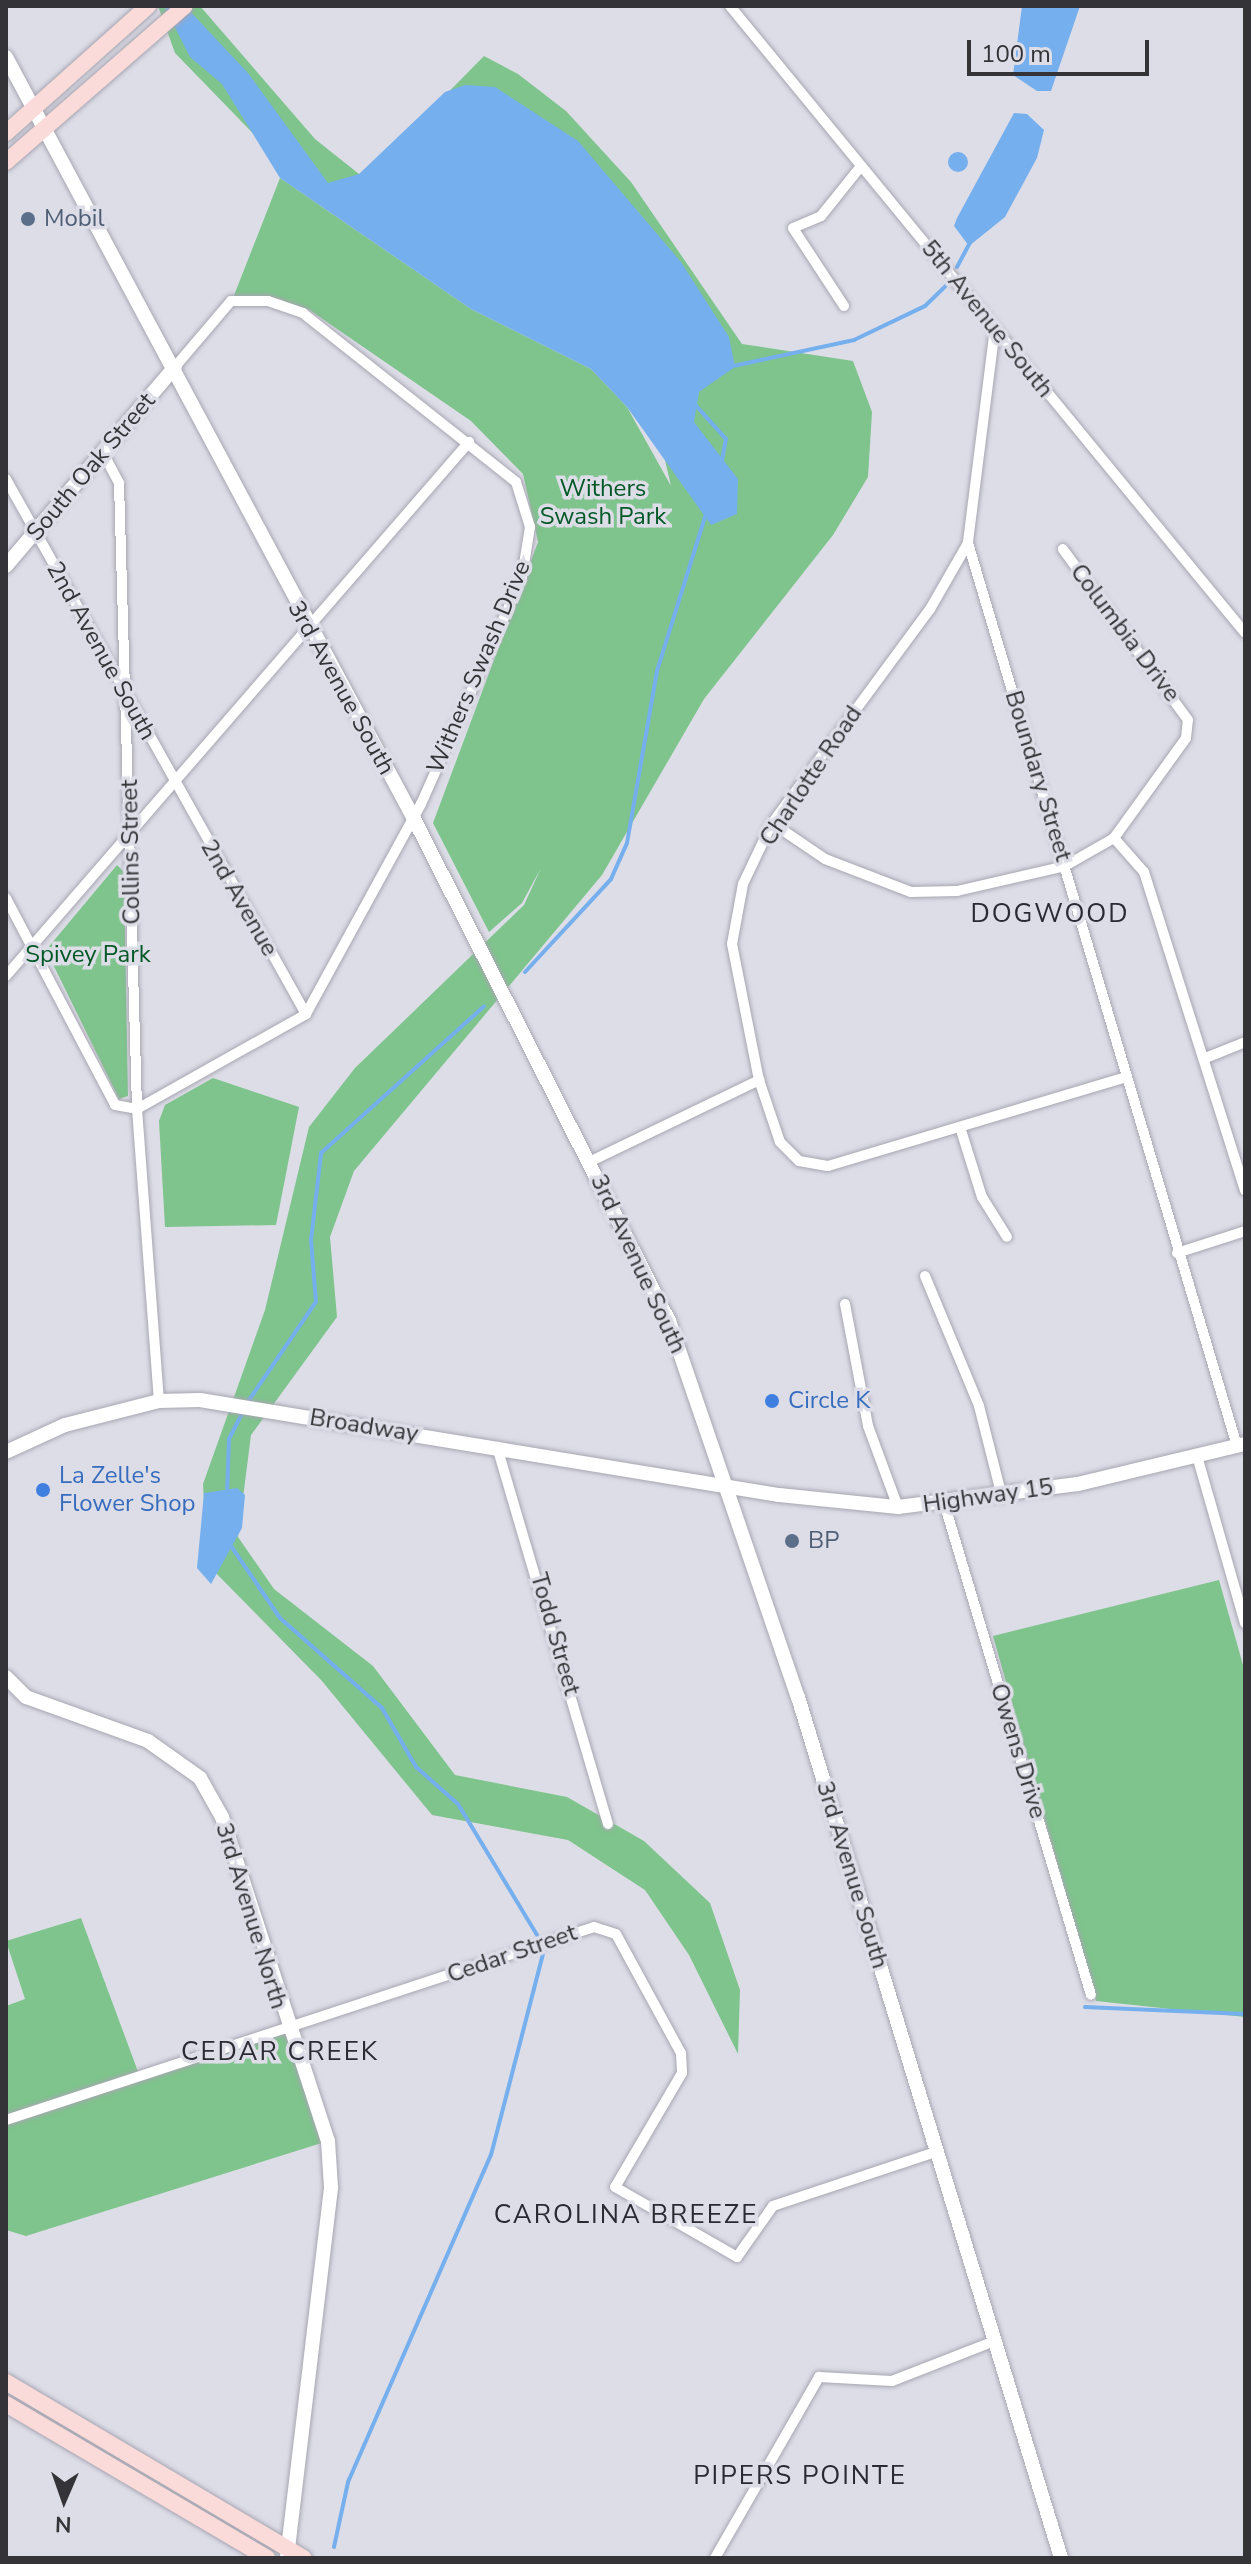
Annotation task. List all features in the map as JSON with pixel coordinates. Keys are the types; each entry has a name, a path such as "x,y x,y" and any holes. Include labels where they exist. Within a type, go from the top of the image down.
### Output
{"main road":[{"path":"6,162 42,126 185,6"},
{"path":"6,133 31,105 146,8"},
{"name":"3rd Avenue South","path":"6,57 175,367 304,624 414,819 591,1161 669,1321 727,1486 1061,2558"},
{"name":"South Oak Street","path":"6,566 175,367"},
{"name":"Broadway","path":"6,1452 65,1425 159,1401 200,1400 727,1486"},
{"name":"Highway 15","path":"727,1486 898,1507 945,1506 1002,1497 1241,1445"},
{"name":"3rd Avenue North","path":"6,1677 26,1697 148,1741 200,1778 222,1817 286,2028 328,2141 331,2188 288,2553"},
{"path":"6,2382 288,2553 304,2558"},
{"path":"6,2404 267,2558"}],"street":[{"name":"5th Avenue South","path":"730,6 1245,633"},
{"path":"844,306 793,228 821,216 861,166"},
{"name":"Withers Swash Drive","path":"175,367 231,301 285,305 469,442 516,482 530,540 522,577 414,819 306,1014"},
{"name":"Boundary Street","path":"995,328 968,543 1177,1253 1241,1445"},
{"path":"6,976 131,836 171,782 304,624 469,442"},
{"name":"Collins Street","path":"102,451 119,483 137,1109 159,1401"},
{"name":"2nd Avenue South","path":"6,479 35,534 126,684 171,782"},
{"name":"Charlotte Road","path":"968,543 930,609 772,823 743,884 732,944 759,1080 780,1142 799,1161 828,1166 1126,1077"},
{"name":"Columbia Drive","path":"772,823 825,859 911,892 957,891 1065,866 1114,838 1186,738 1188,720 1063,549"},
{"name":"2nd Avenue","path":"171,782 306,1014"},
{"path":"1114,838 1144,872 1208,1057 1245,1190"},
{"path":"6,898 115,1105 137,1109 306,1014"},
{"path":"1208,1057 1245,1042"},
{"path":"591,1161 759,1080"},
{"path":"960,1127 982,1197 1007,1237"},
{"path":"1177,1253 1245,1231"},
{"path":"925,1276 979,1406 1002,1497"},
{"path":"845,1304 868,1426 898,1507"},
{"name":"Todd Street","path":"497,1447 608,1824"},
{"path":"1197,1456 1245,1623"},
{"name":"Owens Drive","path":"945,1506 1091,1995"},
{"name":"Cedar Street","path":"6,2120 286,2028 608,1928 681,2053 682,2073 615,2187 737,2257 773,2206 935,2152"},
{"path":"715,2558 819,2377 892,2381 992,2342"}],"green space":[{"name":"Withers Swash Park","path":"158,6 200,6 315,139 364,178 484,56 518,74 566,111 631,182 742,344 853,361 872,412 868,477 833,535 704,699 602,875 354,1171 330,1237 337,1317 251,1435 238,1537 274,1589 373,1666 455,1775 567,1797 644,1841 710,1903 740,1990 738,2054 689,1955 645,1890 568,1840 432,1815 322,1681 207,1564 203,1484 265,1310 309,1127 355,1068 524,905 541,868 522,903 489,932 433,823 538,542 523,474 471,421 308,309 233,298 280,178 471,309 591,369 627,407 671,486 659,434 568,344 268,149 175,53"},
{"name":"Spivey Park","path":"117,865 124,872 128,1096 119,1099 46,950"},
{"path":"213,1078 299,1107 276,1225 165,1227 159,1121 165,1105"},
{"path":"1219,1580 1245,1672 1245,2017 1096,2001 993,1636"},
{"path":"81,1918 140,2077 286,2028 328,2141 26,2236 6,2230 6,2006 25,1999 6,1941"}],"water":[{"path":"164,6 185,6 248,73 328,183 359,174 445,92 465,85 495,87 578,141 681,262 729,337 735,367 699,392 694,422 738,479 737,514 711,525 627,407 591,369 471,309 280,178 222,84 190,57"},
{"path":"1022,6 1080,6 1051,91 1037,91 1013,75"},
{"path":"1014,113 1027,114 1044,130 1037,158 1005,217 969,246 954,226"},
{"path":"958,152 965,155 968,162 965,169 958,172 951,169 948,162 951,155"},
{"path":"237,1488 245,1495 242,1528 211,1584 197,1568 204,1493"}],"waterway":[{"path":"957,267 971,241"},
{"path":"733,366 854,340 925,306 947,285"},
{"path":"690,399 726,439 721,464"},
{"path":"525,972 611,879 627,843 657,671 706,514"},
{"path":"247,1403 316,1302 311,1240 321,1153 484,1006"},
{"path":"227,1495 229,1439 243,1411"},
{"path":"231,1546 280,1618 382,1708 416,1767 458,1804 537,1935"},
{"path":"334,2547 348,2482 491,2155 543,1954"},
{"path":"1085,2007 1245,2014"}],"place":[{"name":"Mobil","path":"28,219"},
{"name":"Circle K","path":"772,1401"},
{"name":"La Zelle's Flower Shop","path":"43,1490"},
{"name":"BP","path":"792,1541"}],"district":[{"name":"DOGWOOD","path":"1050,914"},
{"name":"CEDAR CREEK","path":"280,2052"},
{"name":"CAROLINA BREEZE","path":"626,2215"},
{"name":"PIPERS POINTE","path":"800,2476"}]}
